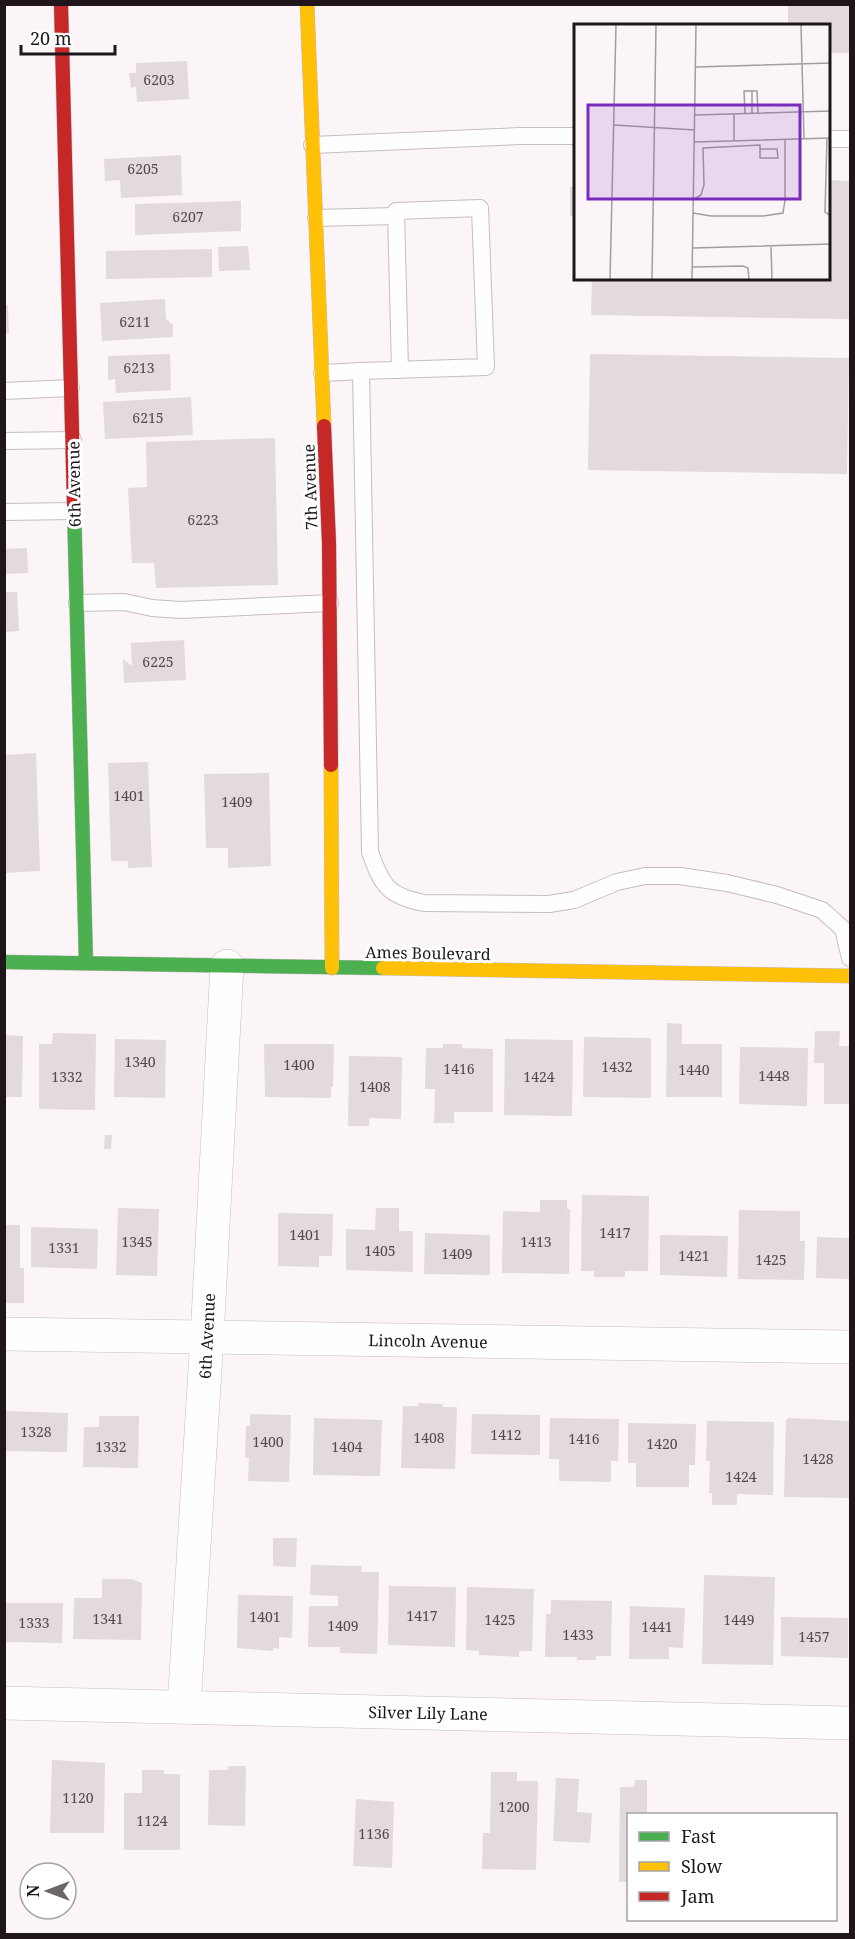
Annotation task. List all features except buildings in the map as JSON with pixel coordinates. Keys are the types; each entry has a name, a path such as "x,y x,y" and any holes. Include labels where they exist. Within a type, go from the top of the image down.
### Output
{"street":[{"name":"6th Avenue","path":"61,4 86,963"},
{"name":"7th Avenue","path":"307,4 330,603 332,968"},
{"name":"Ames Boulevard","path":"4,962 850,976"},
{"name":"6th Avenue","path":"184,1707 227,966"},
{"name":"Lincoln Avenue","path":"4,1334 850,1347"},
{"name":"Silver Lily Lane","path":"4,1703 850,1723"}],"lane":[{"path":"312,145 521,135 574,136"},
{"path":"831,139 848,139"},
{"path":"322,373 486,367 480,207 396,211 400,370"},
{"path":"316,218 396,216"},
{"path":"361,371 370,852 376,869 389,891 404,899 424,903 549,904 574,900 617,882 645,876 680,876 777,894 822,910 843,929 850,958"},
{"path":"4,391 71,388"},
{"path":"4,441 73,440"},
{"path":"4,512 74,511"},
{"path":"77,603 124,602 152,608 182,610 330,603"}],"traffic: fast":[{"path":"74,506 86,963"},
{"path":"4,962 383,968"}],"traffic: slow":[{"path":"307,4 324,426"},
{"path":"331,765 332,968"},
{"path":"383,968 850,976"}],"traffic: jam":[{"path":"61,4 74,506"},
{"path":"324,426 329,543 331,765"}]}
